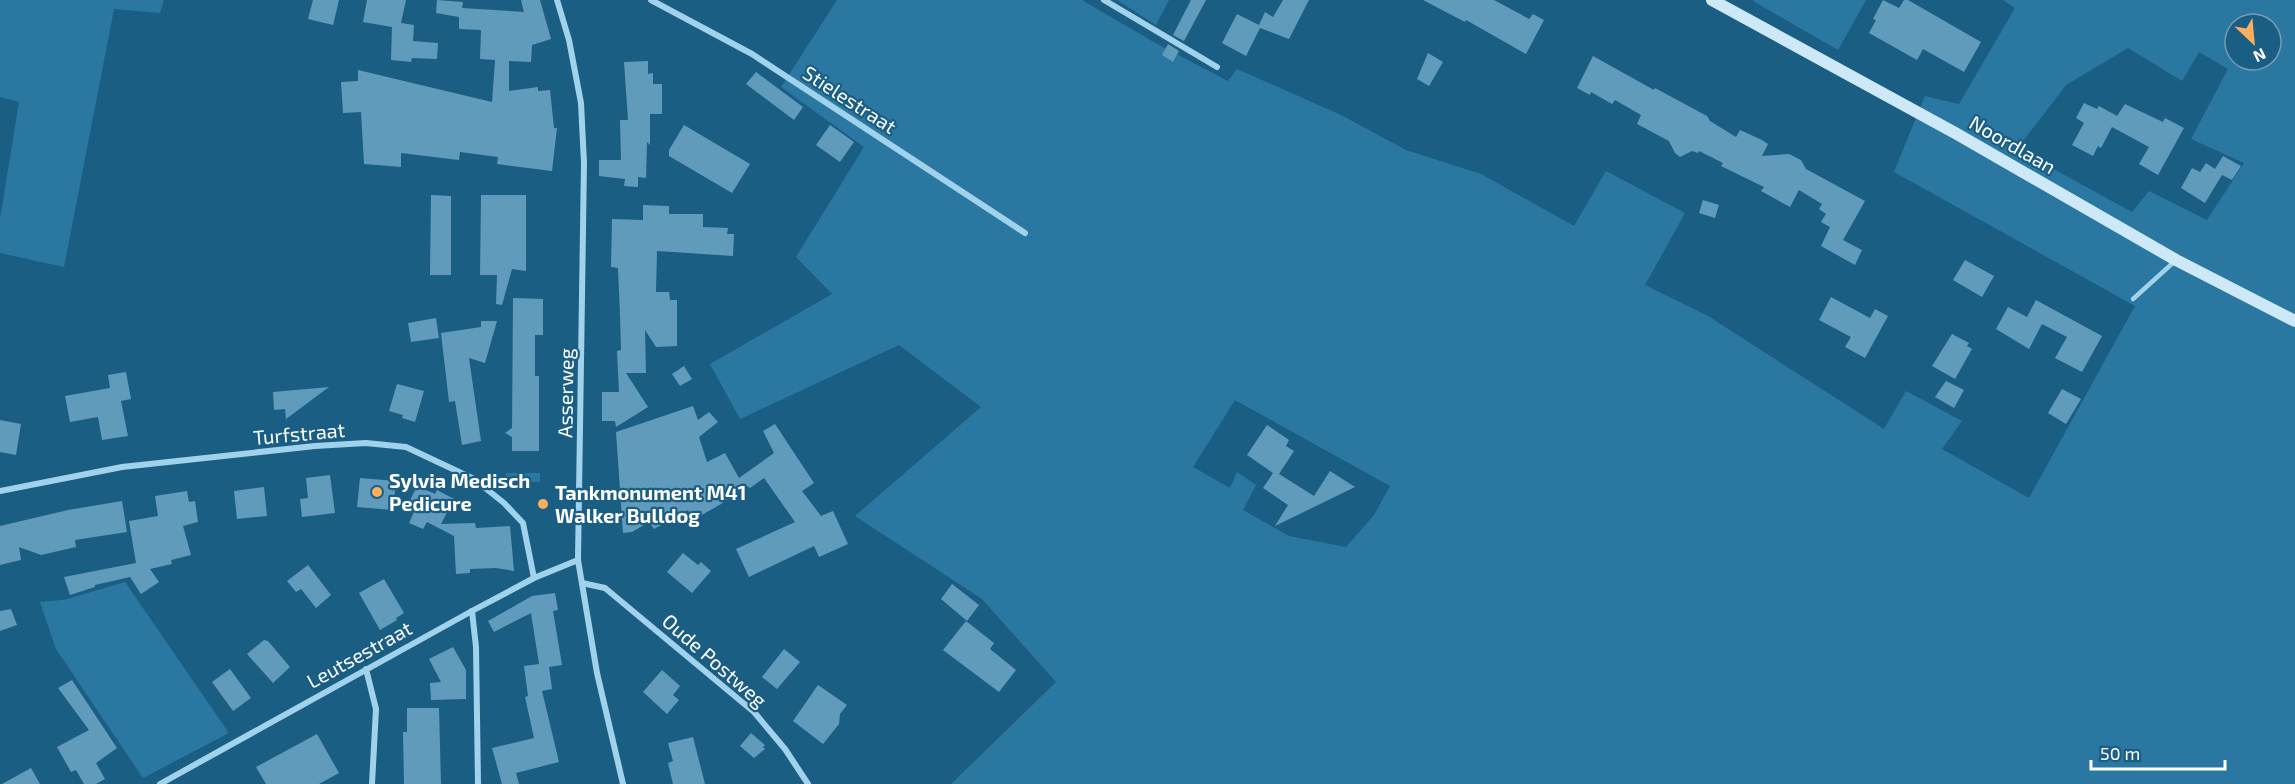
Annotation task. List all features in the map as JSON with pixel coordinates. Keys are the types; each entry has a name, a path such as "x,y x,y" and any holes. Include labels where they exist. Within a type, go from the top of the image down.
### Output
{"main road":[{"name":"Noordlaan","path":"1712,0 1957,134 2176,260 2295,321"}],"street":[{"name":"Asserweg","path":"557,0 569,40 581,103 584,164 578,560 597,673 623,784"},
{"name":"Stielestraat","path":"651,0 752,54 1025,233"},
{"path":"1104,0 1218,67"},
{"name":"Turfstraat","path":"0,491 133,466 366,443 406,447 474,479 504,503 523,523 534,578"},
{"name":"Leutsestraat","path":"160,784 472,611 534,578 578,560"},
{"name":"Oude Postweg","path":"582,583 605,588 754,712 785,749 808,784"},
{"path":"472,611 476,647 478,784"},
{"path":"366,669 376,709 372,784"}],"lane":[{"path":"2133,299 2176,260"}],"shaded area":[{"path":"0,0 164,0 160,13 114,9 64,267 0,253 0,219 19,102 0,97"},
{"path":"837,0 1082,0 1157,44 1228,81 1237,69 1341,115 1406,150 1481,174 1574,226 1606,171 1685,213 1645,285 1708,316 1884,429 1906,391 1962,421 1942,449 2029,498 2135,306 1894,172 1925,96 1959,104 2015,8 2003,0 2295,0 2295,784 951,784 1056,682 982,599 855,516 981,407 899,345 740,419 710,364 832,294 796,257 864,147 781,87","holes":["2223,12 2283,12 2283,72 2226,72 2191,139 2244,163 2207,220 2149,191 2132,212 2017,149 2066,85 2128,48 2182,81 2199,52 2223,66","1235,400 1390,486 1374,515 1346,547 1289,536 1243,510 1256,485 1237,472 1230,488 1193,467"]},
{"path":"1117,0 1169,0 1156,25"},
{"path":"1754,0 1866,0 1838,50"},
{"path":"506,473 540,473 540,482 506,482"},
{"path":"125,582 229,733 143,778 56,649 40,602 64,600"}],"building":[{"path":"313,0 339,0 333,25 308,19"},
{"path":"367,0 406,0 401,23 414,25 413,41 438,43 437,59 412,58 411,62 391,60 392,27 363,22"},
{"path":"437,0 463,2 462,8 524,12 521,0 540,0 551,39 532,45 531,62 509,61 509,91 538,87 538,91 550,90 554,128 557,128 552,171 497,164 498,157 460,152 459,160 401,153 401,167 364,164 361,112 343,113 341,82 358,81 358,70 492,102 495,60 480,59 481,30 459,29 459,17 436,13"},
{"path":"1191,0 1206,0 1184,41 1173,35"},
{"path":"1283,0 1309,0 1289,39 1260,28 1246,56 1222,43 1237,14 1259,25 1265,12 1273,17"},
{"path":"1423,0 1494,0 1529,19 1533,14 1544,20 1526,54 1466,20 1465,22"},
{"path":"1883,0 1899,8 1904,0 1908,0 1981,42 1964,72 1923,49 1917,60 1869,33"},
{"path":"1168,44 1179,51 1173,62 1162,55"},
{"path":"1428,53 1443,62 1429,86 1417,79"},
{"path":"1593,56 1707,116 1710,121 1736,137 1740,130 1762,140 1768,144 1762,156 1789,154 1801,160 1806,169 1865,201 1843,240 1862,250 1855,265 1821,246 1830,227 1821,222 1826,214 1819,209 1822,204 1799,190 1790,207 1761,191 1764,187 1721,166 1723,163 1699,151 1698,153 1692,151 1680,157 1675,153 1669,141 1637,124 1641,115 1615,100 1612,104 1591,92 1590,95 1577,88"},
{"path":"648,61 648,74 653,73 653,84 662,84 662,114 650,114 650,145 647,142 646,178 638,177 638,187 624,186 625,179 599,176 599,160 621,160 620,120 628,120 624,62"},
{"path":"756,72 803,107 794,120 746,84"},
{"path":"2084,103 2097,109 2099,106 2117,116 2125,104 2163,122 2165,118 2184,128 2158,175 2139,164 2149,147 2112,127 2101,148 2098,146 2093,156 2072,145 2084,123 2076,118"},
{"path":"684,125 750,164 732,193 669,156 669,150"},
{"path":"830,125 854,142 840,162 816,145"},
{"path":"2223,156 2241,166 2232,180 2222,175 2205,203 2181,188 2192,168 2200,172 2206,163 2215,169"},
{"path":"431,195 451,196 451,275 430,275"},
{"path":"481,195 526,195 526,271 512,269 502,305 496,304 497,275 480,275"},
{"path":"1703,200 1719,205 1715,218 1699,213"},
{"path":"643,205 669,206 669,214 703,214 703,227 728,228 727,234 734,234 733,256 657,251 656,292 669,292 670,300 677,300 677,346 656,347 645,330 646,373 626,373 648,407 616,427 615,421 602,421 602,392 619,392 617,351 621,350 620,315 618,268 611,267 612,219 643,220"},
{"path":"1965,260 1994,276 1982,297 1953,280"},
{"path":"1831,297 1870,318 1875,309 1888,316 1865,358 1845,347 1851,337 1819,320"},
{"path":"513,298 543,299 543,335 535,335 535,376 539,376 539,451 512,451 512,437 505,433 512,428"},
{"path":"2036,300 2102,336 2082,372 2055,358 2067,337 2042,324 2029,349 1996,329 2008,307 2027,317"},
{"path":"436,318 439,338 411,342 408,323"},
{"path":"481,321 497,321 485,363 469,358 481,441 462,445 455,401 449,402 441,333 481,327"},
{"path":"1952,334 1969,343 1967,346 1972,349 1955,379 1932,366"},
{"path":"684,366 692,379 680,386 672,374"},
{"path":"126,372 131,399 121,401 128,436 102,440 98,417 70,422 65,396 110,388 108,375"},
{"path":"1946,381 1964,390 1954,408 1935,397"},
{"path":"397,384 424,391 415,422 389,411"},
{"path":"329,387 286,419 285,409 274,410 273,392"},
{"path":"2062,389 2081,399 2066,424 2048,413"},
{"path":"693,406 698,420 709,412 718,422 699,437 707,462 725,453 739,478 774,453 763,431 775,424 814,483 802,491 821,516 833,511 848,544 819,557 814,546 749,577 736,549 795,522 764,478 750,488 742,483 744,486 721,504 693,520 688,510 654,529 649,522 632,532 623,533 616,432"},
{"path":"0,420 21,424 16,455 0,452"},
{"path":"1267,425 1289,440 1286,446 1294,451 1279,474 1314,496 1330,471 1355,487 1275,526 1288,505 1263,488 1273,473 1247,455"},
{"path":"330,475 335,513 302,517 300,499 308,498 306,478"},
{"name":"Sylvia Medisch Pedicure","path":"360,478 396,481 393,510 357,507"},
{"path":"417,486 435,494 437,490 454,499 441,524 475,523 476,528 510,526 514,571 496,568 470,569 470,573 456,574 454,536 427,522 423,529 409,523 414,512 405,511"},
{"path":"264,487 267,516 237,519 234,491"},
{"path":"187,491 189,502 195,501 198,522 183,526 191,555 171,560 172,564 150,569 159,582 141,594 130,577 95,585 95,587 70,595 64,577 136,563 129,521 158,516 155,496"},
{"path":"122,501 127,532 75,540 76,547 41,555 19,547 21,560 0,565 0,526 68,510"},
{"path":"683,553 698,565 701,562 711,571 692,593 667,572"},
{"path":"308,565 331,595 316,608 301,589 296,592 287,581"},
{"path":"384,579 404,613 380,630 359,593"},
{"path":"952,584 979,605 967,621 941,599"},
{"path":"555,593 558,610 553,611 562,665 549,667 552,689 542,691 559,762 516,773 519,784 502,784 492,748 534,738 525,697 528,696 524,666 539,664 531,613 494,632 488,621 532,596"},
{"path":"11,609 17,625 0,631 0,611"},
{"path":"966,621 994,643 990,649 1016,670 999,692 943,650"},
{"path":"264,640 268,641 290,667 273,683 247,654"},
{"path":"453,647 466,670 466,699 431,700 430,683 441,682 429,659"},
{"path":"784,649 800,662 777,689 762,677"},
{"path":"230,669 251,698 233,711 212,682"},
{"path":"662,670 680,686 673,695 679,700 667,714 643,692"},
{"path":"72,680 117,748 96,763 105,779 96,784 84,784 76,770 71,772 57,747 89,730 58,688"},
{"path":"818,685 847,705 840,714 839,724 823,744 793,721"},
{"path":"407,708 439,708 441,784 404,784 403,732 407,732"},
{"path":"751,733 765,745 763,747 765,749 754,758 740,746"},
{"path":"317,734 339,773 319,784 266,784 256,767"},
{"path":"693,737 705,784 673,784 668,763 673,761 668,743"},
{"path":"31,768 40,784 2,784"}],"place":[{"name":"Sylvia Medisch Pedicure","path":"377,492"},
{"name":"Tankmonument M41 Walker Bulldog","path":"543,504"}]}
